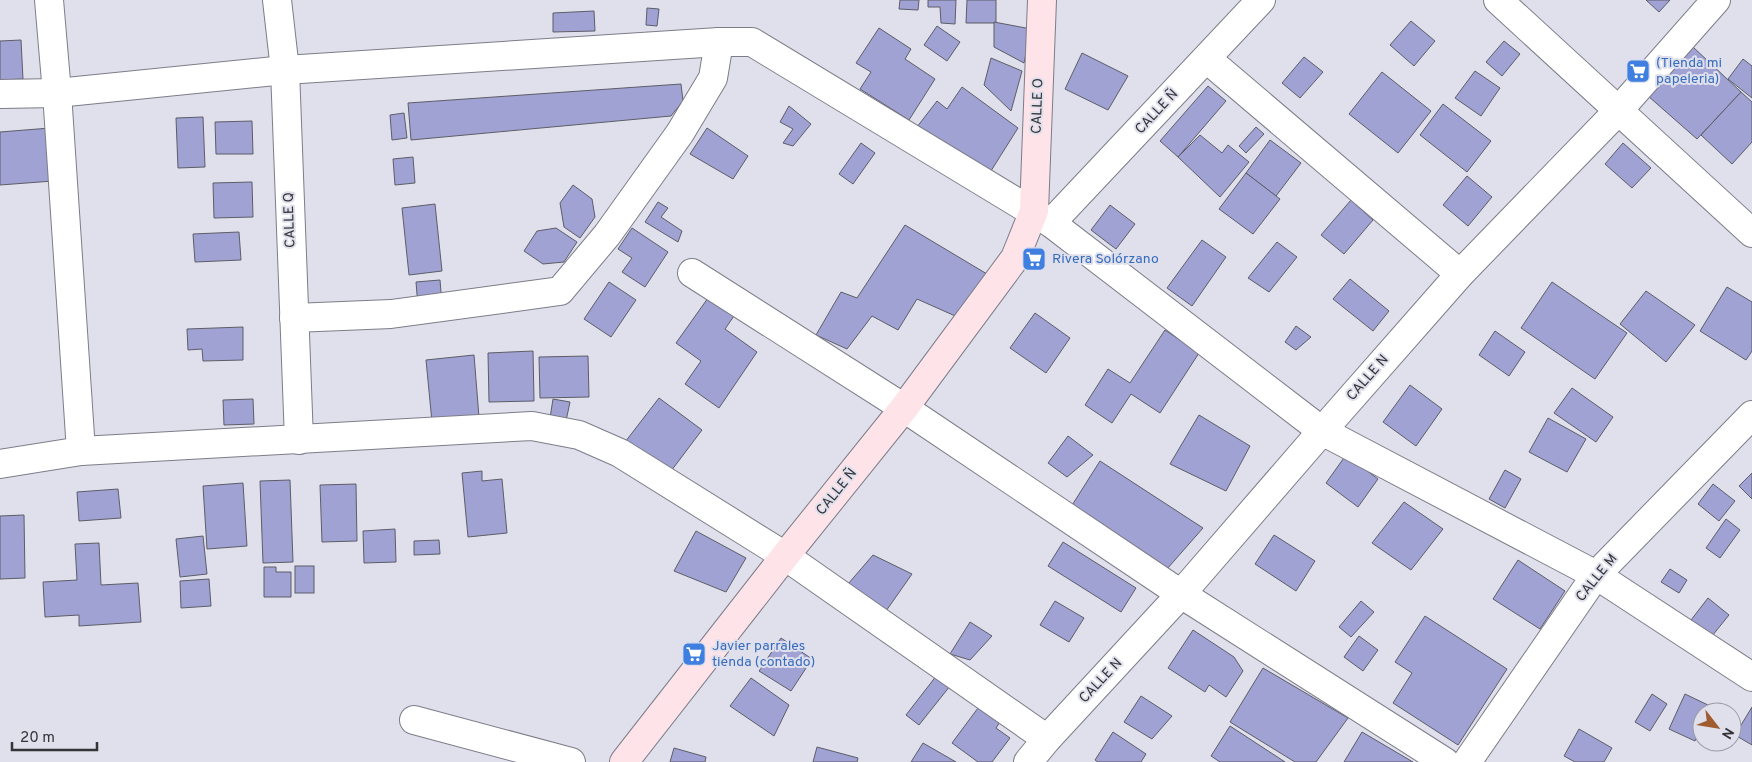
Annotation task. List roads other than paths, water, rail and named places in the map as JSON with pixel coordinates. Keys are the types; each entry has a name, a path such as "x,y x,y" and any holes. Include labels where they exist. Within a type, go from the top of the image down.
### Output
{"street":[{"path":"49,0 81,451"},
{"name":"CALLE Q","path":"277,0 285,70 299,440"},
{"name":"CALLE O","path":"1042,0 1043,217"},
{"name":"CALLE Ñ","path":"624,762 784,556 904,408 1043,217 1207,59 1261,0"},
{"path":"1498,0 1752,233"},
{"name":"CALLE N","path":"1028,762 1181,594 1460,274 1618,111 1716,0"},
{"path":"0,94 57,93 285,70 718,42 752,42 1043,217 1322,431 1596,575 1752,676"},
{"path":"294,318 391,314 560,291 607,235 680,133 713,78 718,42"},
{"path":"1207,59 1460,274"},
{"path":"692,273 904,408 1181,594 1446,762"},
{"name":"CALLE M","path":"1467,762 1596,575 1752,414"},
{"path":"0,464 81,451 532,426 579,436 620,453 784,556 1047,739"},
{"path":"414,720 571,762"}],"place":[{"name":"(Tienda mi papeleria)","path":"1638,71"},
{"name":"Rivera Solórzano","path":"1034,259"},
{"name":"Javier parrales tienda (contado)","path":"694,654"}]}
